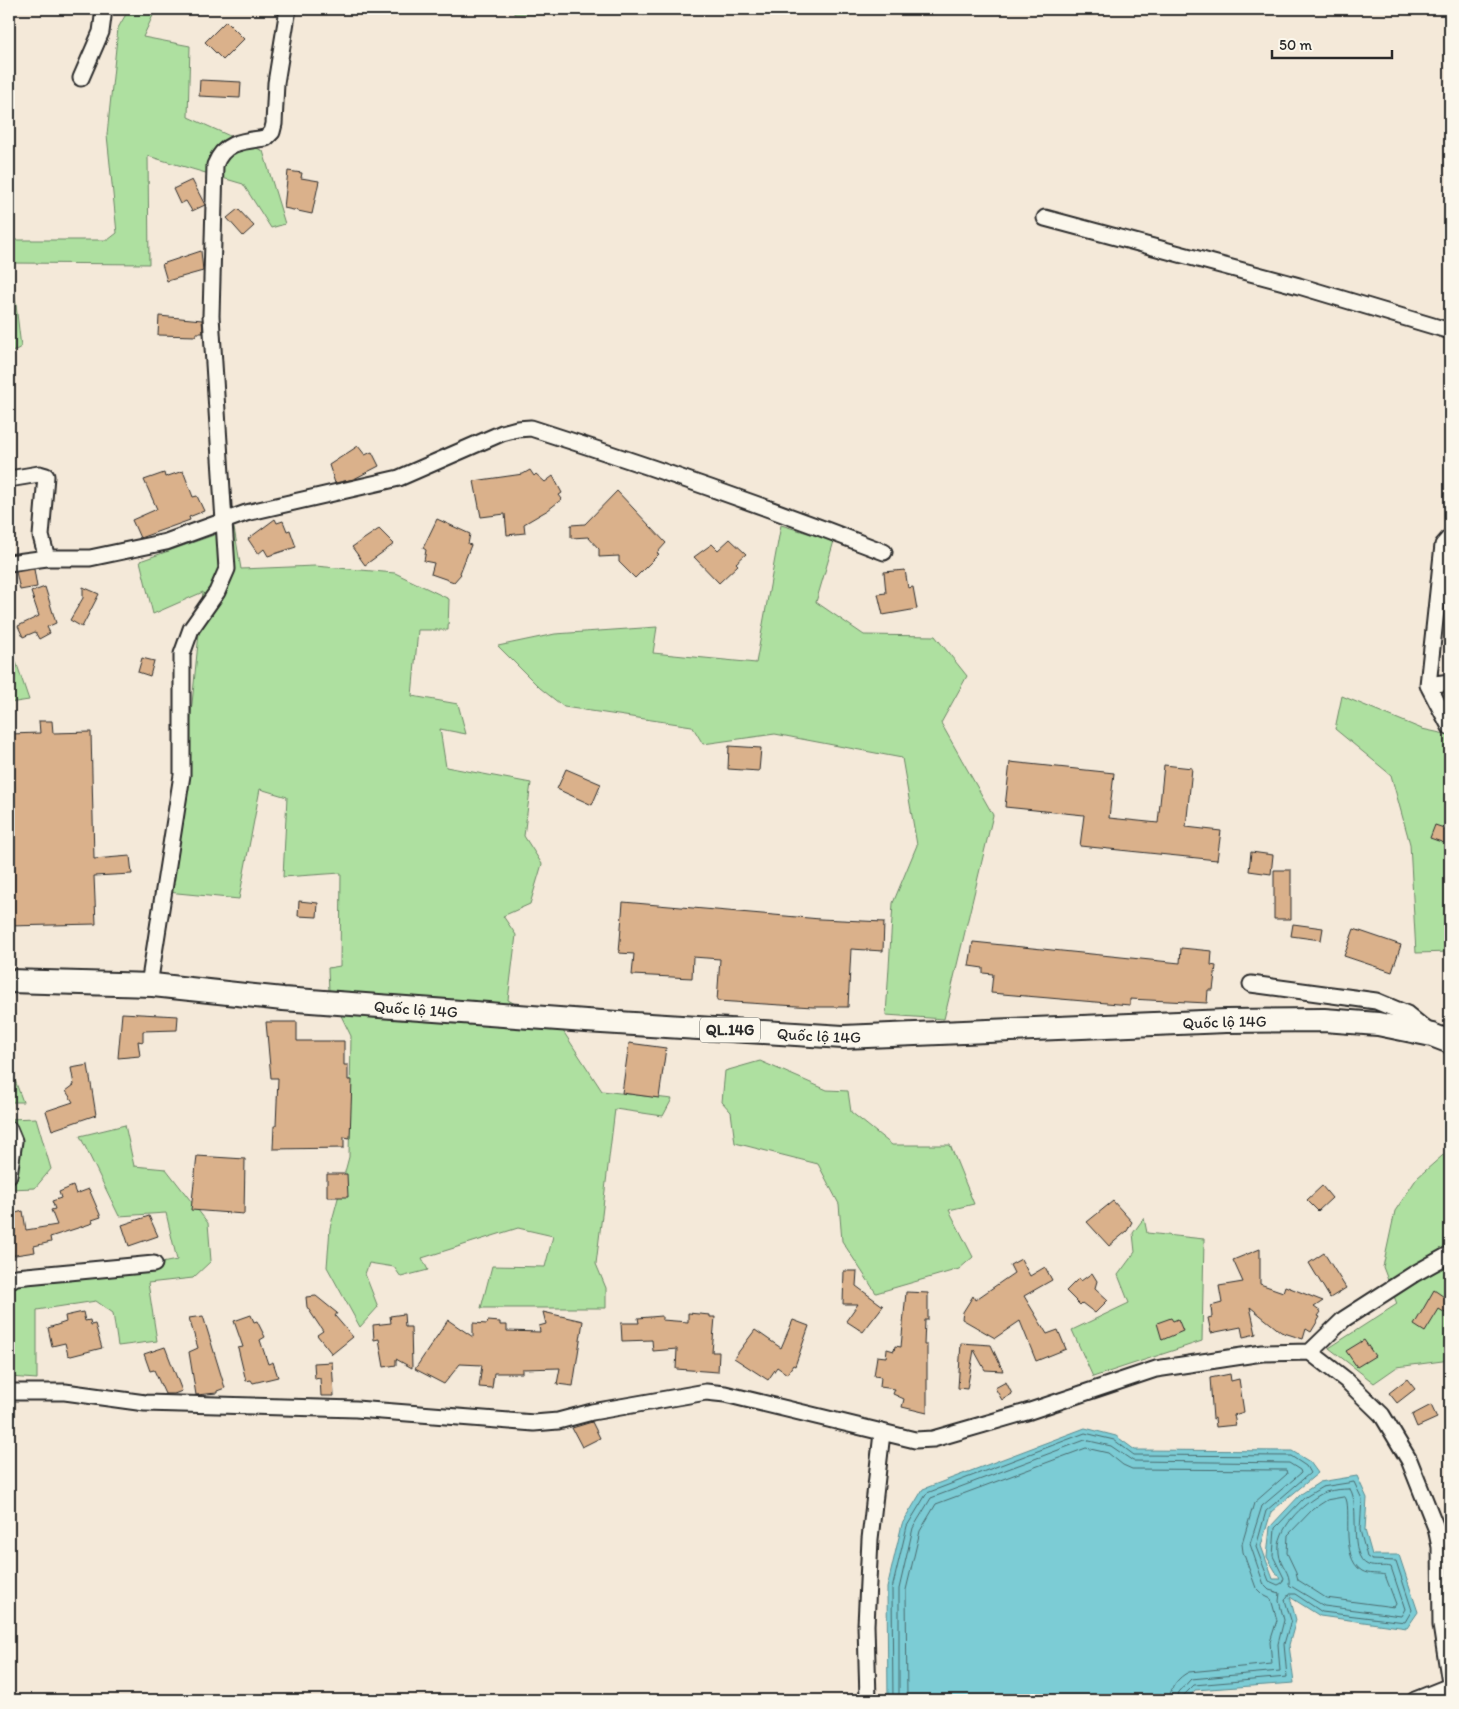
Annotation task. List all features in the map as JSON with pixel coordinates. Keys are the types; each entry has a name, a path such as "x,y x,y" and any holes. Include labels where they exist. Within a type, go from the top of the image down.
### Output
{"main road":[{"name":"Quốc lộ 14G","path":"9,981 149,985 292,1000 844,1037 1207,1022 1324,1020 1378,1024 1441,1038"}],"street":[{"path":"81,78 99,41 104,23 104,9"},
{"path":"149,985 182,775 182,654 191,629 225,577 228,569 211,316 215,164 222,150 229,145 266,138 274,128 276,84 288,9"},
{"path":"1045,218 1298,286 1450,331"},
{"path":"9,563 46,558 90,558 166,542 246,513 399,478 502,433 531,428 630,459 774,509 884,552"},
{"path":"9,479 39,474 46,476 41,536 46,558"},
{"path":"1450,537 1443,545 1428,685 1450,727"},
{"path":"1428,685 1450,682"},
{"path":"1251,984 1376,1001 1407,1014 1441,1038"},
{"path":"9,1129 14,1141 14,1151 9,1175"},
{"path":"1310,1352 1344,1319 1414,1274 1450,1254"},
{"path":"9,1281 16,1277 154,1264"},
{"path":"9,1392 65,1392 145,1403 356,1408 534,1423 558,1421 592,1412 706,1392 725,1394 915,1440 933,1439 1030,1411 1156,1368 1262,1353 1310,1352 1346,1380 1382,1415 1409,1460 1436,1528 1440,1547 1441,1625 1450,1685 1415,1700"},
{"path":"868,1700 866,1625 870,1549 882,1433"}],"green space":[{"path":"129,9 156,9 143,37 190,46 188,117 263,151 285,224 271,228 243,184 148,156 149,264 11,263 21,347 9,354 9,240 108,240 117,233 107,135 118,28"},
{"path":"514,9 649,9 648,14 514,14"},
{"path":"781,525 834,541 816,602 864,635 935,636 967,676 941,723 993,815 944,1019 886,1015 893,903 917,845 902,758 775,734 703,744 692,726 564,707 540,688 498,646 555,634 657,627 653,653 756,663"},
{"path":"234,528 241,569 315,566 395,573 449,599 448,630 418,630 412,696 458,704 466,734 440,729 446,767 531,783 524,836 542,864 530,904 503,916 516,935 508,1000 563,1031 602,1091 672,1099 663,1116 615,1109 596,1264 606,1288 606,1308 481,1308 492,1266 545,1267 553,1236 518,1228 422,1258 428,1270 401,1277 394,1267 369,1263 365,1274 378,1307 360,1327 327,1267 330,1228 349,1157 351,1036 329,991 328,968 340,966 341,873 283,877 287,797 260,789 239,899 167,892 186,765 203,592 153,614 140,561"},
{"path":"11,647 29,700 9,703 9,648"},
{"path":"1342,696 1422,729 1450,735 1450,952 1416,953 1410,844 1391,775 1335,729"},
{"path":"760,1061 827,1090 848,1091 851,1112 892,1145 950,1145 974,1204 949,1210 973,1257 959,1269 876,1293 842,1241 839,1204 818,1164 735,1143 731,1112 722,1102 725,1071"},
{"path":"9,1064 23,1102 9,1102"},
{"path":"36,1118 51,1169 35,1188 9,1189 9,1119"},
{"path":"125,1125 134,1166 166,1169 208,1223 211,1261 193,1278 148,1283 157,1341 118,1346 113,1313 96,1301 37,1310 37,1379 9,1377 9,1277 114,1272 177,1260 166,1213 119,1216 80,1136"},
{"path":"1450,1149 1450,1360 1397,1367 1374,1383 1329,1348 1397,1304 1383,1267 1395,1211 1417,1178"},
{"path":"1144,1218 1147,1233 1204,1239 1202,1341 1093,1377 1072,1330 1129,1303 1118,1275 1135,1252 1133,1233"}],"water":[{"path":"1085,1428 1116,1436 1135,1450 1292,1451 1310,1462 1318,1473 1271,1512 1261,1546 1273,1579 1280,1579 1267,1557 1270,1527 1301,1494 1320,1482 1357,1476 1367,1498 1365,1530 1372,1555 1399,1555 1418,1612 1407,1628 1320,1616 1290,1597 1296,1620 1289,1645 1294,1683 1195,1690 1187,1700 888,1700 887,1588 902,1524 923,1489"}],"building":[{"path":"226,21 244,39 223,60 205,42"},
{"path":"200,80 241,82 240,98 199,96"},
{"path":"288,171 302,173 301,178 319,181 312,214 284,208"},
{"path":"192,180 205,205 192,211 186,201 180,204 173,189"},
{"path":"238,209 254,226 243,236 227,218"},
{"path":"201,251 203,271 167,281 162,264"},
{"path":"159,316 202,320 203,333 196,333 196,336 158,335"},
{"path":"358,446 365,455 372,452 379,466 354,479 335,483 329,465"},
{"path":"530,470 534,476 536,474 545,482 553,476 562,493 559,495 562,499 524,524 525,533 507,535 505,514 481,517 474,481 523,474"},
{"path":"183,471 193,497 197,496 204,511 189,517 190,520 140,538 132,520 157,509 144,480 164,473 165,477"},
{"path":"617,491 666,543 657,553 659,554 635,578 619,562 619,556 599,557 599,549 588,537 571,538 571,525 585,524"},
{"path":"275,519 277,523 283,521 287,531 290,530 296,547 268,556 264,549 258,554 248,539"},
{"path":"437,519 470,534 468,544 471,545 461,574 454,582 431,574 434,563 424,561 426,550 423,548"},
{"path":"379,529 394,544 365,565 352,547"},
{"path":"730,539 746,554 736,563 738,565 719,583 694,557 712,544 718,550"},
{"path":"34,569 37,587 20,590 16,572"},
{"path":"905,570 908,588 913,587 917,609 883,615 878,594 886,593 884,572"},
{"path":"45,587 56,623 47,627 50,633 39,639 35,632 23,637 18,626 39,616 31,592"},
{"path":"83,587 99,594 82,627 70,620 83,598"},
{"path":"142,658 154,661 150,676 138,672"},
{"path":"39,721 52,721 53,733 91,732 94,859 130,856 132,874 94,876 96,924 9,926 9,734 40,733"},
{"path":"729,746 761,748 759,771 728,769"},
{"path":"1010,762 1114,773 1109,818 1158,823 1164,765 1192,768 1186,827 1221,831 1217,860 1080,846 1084,815 1005,807"},
{"path":"566,769 601,784 592,805 557,789"},
{"path":"1435,825 1450,830 1450,845 1430,838"},
{"path":"1251,852 1273,855 1271,874 1249,871"},
{"path":"1274,870 1291,870 1291,919 1274,919"},
{"path":"299,901 318,903 317,917 298,916"},
{"path":"623,902 820,919 884,922 883,951 851,949 848,1007 813,1007 717,1001 720,959 693,957 692,978 632,975 634,954 619,953"},
{"path":"1293,924 1323,928 1321,940 1291,936"},
{"path":"1354,929 1401,945 1392,972 1344,956"},
{"path":"973,942 1180,963 1181,948 1212,951 1211,965 1216,966 1213,990 1208,990 1207,1003 1130,999 1130,1005 991,993 993,974 983,973 983,968 969,966"},
{"path":"122,1013 178,1016 177,1030 143,1031 143,1042 138,1041 140,1056 118,1058"},
{"path":"266,1022 297,1022 297,1041 344,1041 344,1065 348,1065 348,1080 352,1080 350,1138 344,1137 344,1148 273,1149 278,1078 271,1078"},
{"path":"629,1043 666,1048 659,1098 622,1093"},
{"path":"88,1065 96,1115 52,1130 46,1111 73,1102 66,1091 74,1085 71,1068"},
{"path":"197,1156 245,1159 244,1214 191,1210"},
{"path":"327,1174 347,1174 348,1197 327,1197"},
{"path":"73,1186 76,1194 89,1189 101,1217 92,1220 93,1223 50,1237 51,1242 34,1246 35,1252 9,1256 9,1215 23,1211 26,1230 57,1225 51,1210 55,1209 52,1201 61,1198 59,1192"},
{"path":"1322,1186 1332,1198 1318,1211 1307,1200"},
{"path":"1113,1201 1132,1222 1127,1231 1109,1246 1087,1222"},
{"path":"149,1216 158,1236 129,1246 122,1225"},
{"path":"1260,1249 1260,1284 1283,1292 1285,1286 1323,1301 1314,1307 1321,1312 1318,1316 1320,1317 1311,1332 1306,1329 1303,1339 1281,1332 1250,1307 1256,1334 1243,1337 1241,1327 1211,1333 1208,1318 1212,1317 1211,1306 1222,1303 1219,1286 1243,1282 1233,1260"},
{"path":"1324,1253 1346,1288 1330,1298 1309,1263"},
{"path":"1021,1259 1030,1276 1045,1267 1052,1280 1024,1296 1047,1334 1058,1330 1066,1349 1036,1361 1020,1321 995,1338 962,1319 963,1312 973,1296 975,1300 1014,1273 1010,1265"},
{"path":"844,1271 857,1271 856,1286 883,1306 863,1332 846,1321 858,1304 843,1304"},
{"path":"1092,1273 1097,1281 1095,1288 1108,1300 1095,1313 1082,1303 1080,1305 1066,1291 1079,1278 1081,1281"},
{"path":"1434,1290 1450,1301 1450,1316 1439,1309 1425,1332 1414,1325"},
{"path":"906,1292 928,1293 928,1320 925,1320 924,1345 927,1345 927,1413 902,1407 904,1399 893,1394 895,1389 880,1387 881,1377 874,1376 877,1356 886,1357 887,1349 894,1351 895,1346 901,1347"},
{"path":"316,1296 337,1313 335,1316 353,1337 332,1354 317,1335 323,1331 307,1307 306,1297"},
{"path":"83,1312 85,1321 90,1320 91,1325 95,1324 102,1348 71,1356 68,1355 65,1343 52,1346 48,1328 66,1322 65,1316"},
{"path":"543,1312 583,1321 573,1386 557,1384 560,1368 522,1369 522,1373 494,1373 492,1388 479,1387 482,1365 460,1364 444,1384 415,1369 448,1320 473,1337 473,1323 487,1324 488,1321 507,1325 507,1331 540,1332 539,1326 546,1324"},
{"path":"688,1313 715,1317 712,1352 719,1352 718,1372 676,1369 677,1349 653,1351 652,1340 622,1341 621,1323 639,1323 638,1318 662,1316 662,1320 688,1322"},
{"path":"404,1314 405,1327 411,1327 412,1368 396,1359 396,1365 384,1367 379,1339 374,1340 373,1325 391,1323 390,1316"},
{"path":"251,1315 254,1322 257,1321 265,1337 260,1340 268,1364 273,1362 278,1377 253,1383 251,1380 246,1381 238,1348 243,1347 234,1321"},
{"path":"203,1316 225,1388 217,1391 217,1393 196,1395 189,1352 198,1348 189,1318"},
{"path":"1171,1318 1173,1321 1178,1319 1183,1331 1162,1340 1157,1323"},
{"path":"793,1320 809,1326 795,1366 793,1365 787,1374 777,1367 768,1380 734,1358 755,1330 781,1348"},
{"path":"1364,1340 1375,1356 1357,1367 1346,1351"},
{"path":"961,1343 991,1345 1003,1371 985,1370 974,1350 967,1389 958,1388"},
{"path":"165,1347 182,1391 174,1394 165,1394 154,1370 150,1371 144,1354"},
{"path":"332,1362 334,1396 321,1396 320,1378 315,1379 314,1363"},
{"path":"1230,1374 1231,1381 1239,1379 1244,1412 1234,1415 1236,1425 1216,1427 1215,1418 1213,1419 1210,1378"},
{"path":"1407,1379 1415,1389 1397,1403 1389,1393"},
{"path":"1006,1382 1012,1394 1002,1400 995,1388"},
{"path":"1431,1405 1437,1418 1417,1427 1412,1415"},
{"path":"592,1422 600,1438 582,1447 572,1428"}]}
